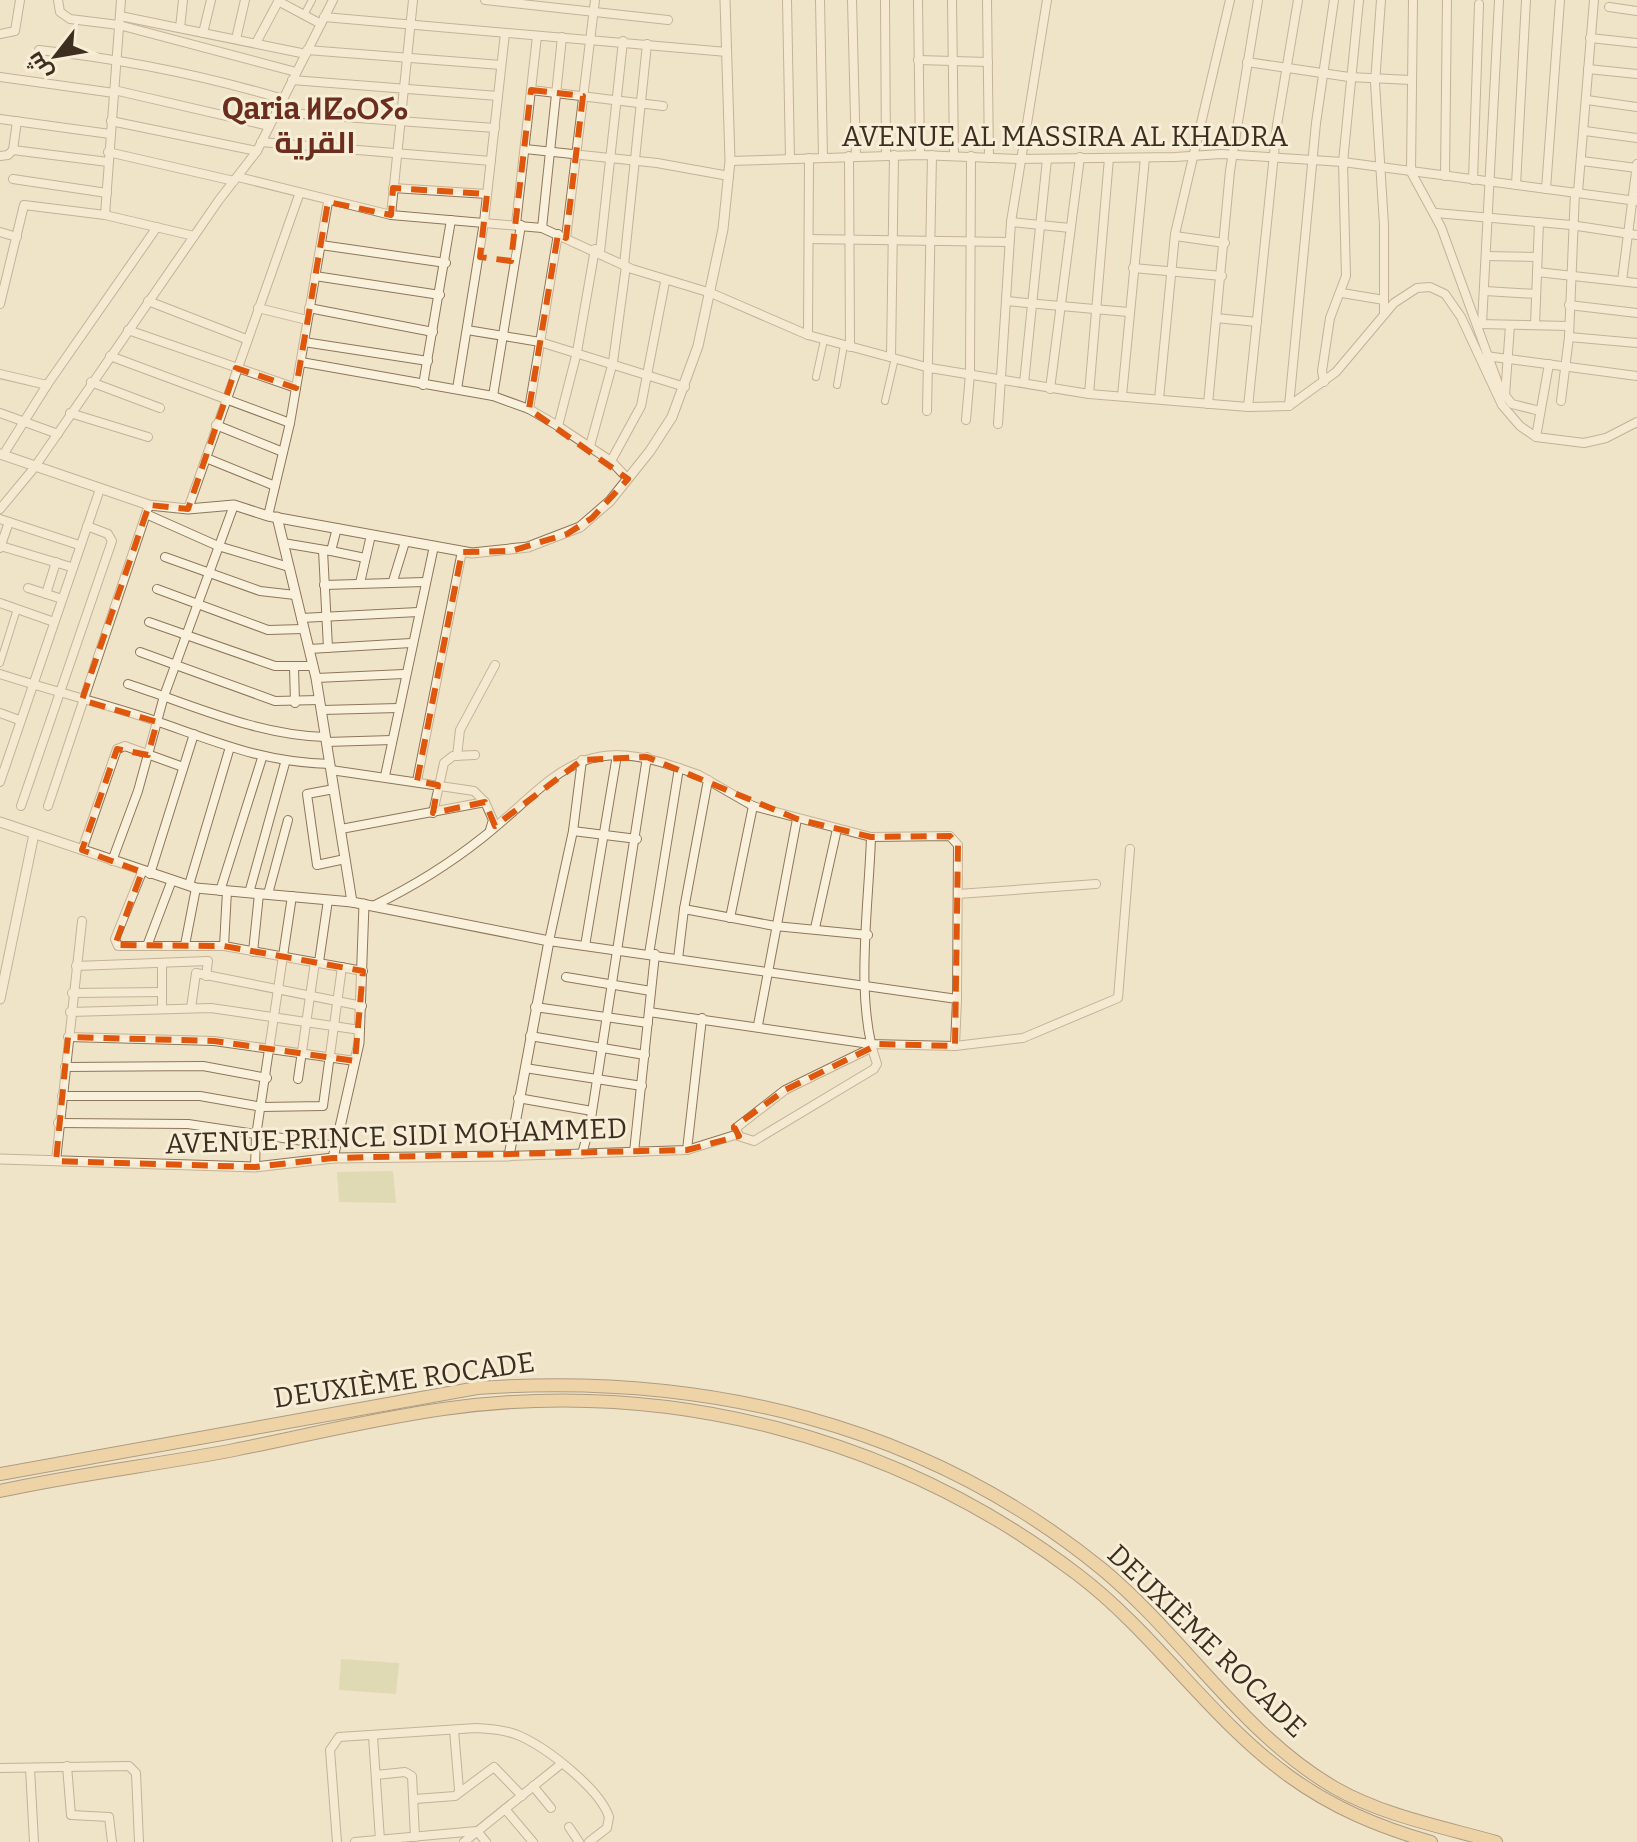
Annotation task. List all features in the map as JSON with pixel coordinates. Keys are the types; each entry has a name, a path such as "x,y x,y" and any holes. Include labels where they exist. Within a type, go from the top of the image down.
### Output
{"highway":[{"name":"DEUXIÈME ROCADE","path":"0,1474 477,1388 555,1383 649,1387 782,1409 853,1431 914,1456 981,1490 1053,1534 1101,1569 1148,1611 1248,1718 1286,1753 1334,1787 1381,1809 1496,1842"},
{"name":"DEUXIÈME ROCADE","path":"0,1491 443,1409 519,1402 594,1400 668,1406 779,1427 896,1467 1026,1539 1078,1574 1117,1608 1255,1748 1286,1774 1352,1815 1431,1842"}],"street":[{"path":"0,34 10,35 15,31 20,0"},
{"path":"58,0 59,10 67,18 120,20 180,28 307,52 501,65"},
{"path":"105,215 121,0"},
{"path":"180,28 183,0"},
{"path":"203,33 211,0"},
{"path":"236,39 245,0"},
{"path":"256,43 278,0 304,15 322,20 623,41 727,52"},
{"path":"304,15 312,0"},
{"path":"0,509 34,468 91,382 259,147 333,0"},
{"path":"391,215 413,0"},
{"path":"485,0 668,20"},
{"path":"529,409 575,156 595,0"},
{"path":"147,510 234,505 272,516 462,551 511,551 567,534 592,518 628,479 672,417 685,387 711,293 723,229 730,161 725,0"},
{"path":"787,0 790,159"},
{"path":"820,0 823,158"},
{"path":"837,385 847,346 853,156 852,0"},
{"path":"885,0 893,241 893,358 885,401"},
{"path":"918,0 920,155"},
{"path":"952,0 954,155"},
{"path":"987,0 989,158"},
{"path":"998,424 1009,242 1018,159 1027,130 1047,0"},
{"path":"1159,399 1175,236 1230,0"},
{"path":"1208,404 1232,156 1258,0"},
{"path":"1248,407 1273,156 1298,0"},
{"path":"1289,406 1312,160 1334,0"},
{"path":"1324,382 1322,371 1330,318 1346,276 1343,162 1359,0"},
{"path":"1381,0 1375,79 1381,168 1384,314"},
{"path":"1413,0 1411,172 1436,213 1463,296 1480,324"},
{"path":"1445,176 1447,0"},
{"path":"1499,0 1485,291 1480,324 1486,356 1505,397 1516,406 1540,411"},
{"path":"1516,185 1526,0"},
{"path":"1546,189 1560,0"},
{"path":"1561,401 1569,337 1571,225 1582,161 1594,0"},
{"path":"1473,180 1479,4"},
{"path":"1609,7 1637,11"},
{"path":"120,20 294,76 403,90 498,96"},
{"path":"457,389 484,222 505,33"},
{"path":"493,396 518,225 537,36"},
{"path":"542,228 562,37"},
{"path":"1590,38 1637,43"},
{"path":"558,426 577,352 597,250 623,41"},
{"path":"590,446 613,362 647,44"},
{"path":"39,50 117,58 196,73 283,99"},
{"path":"918,60 988,62"},
{"path":"1247,62 1349,77 1411,80"},
{"path":"1588,69 1637,74"},
{"path":"0,77 114,92 269,126"},
{"path":"531,90 663,106"},
{"path":"1587,100 1637,107"},
{"path":"276,112 495,128"},
{"path":"0,119 110,134"},
{"path":"0,156 8,155 13,150 17,121"},
{"path":"111,121 259,147 491,161"},
{"path":"1585,131 1637,138"},
{"path":"525,149 635,161 729,176"},
{"path":"13,150 108,157 236,179 391,215 542,228 665,282 711,293 824,340 930,368 1089,394 1248,407 1289,406 1324,382 1384,314 1417,288 1430,287 1445,294 1467,327 1502,405 1520,426 1536,437 1584,443 1606,438 1637,422"},
{"name":"AVENUE AL MASSIRA AL KHADRA","path":"730,161 890,155 1018,159 1145,158 1195,153 1273,156 1343,162 1636,201"},
{"path":"927,411 932,155"},
{"path":"966,420 970,374 971,156"},
{"path":"1050,389 1080,157"},
{"path":"808,335 809,158"},
{"path":"1089,394 1109,158"},
{"path":"1122,396 1145,158"},
{"path":"1024,383 1047,159"},
{"path":"1582,161 1637,167 1634,234 1622,281"},
{"path":"13,179 107,193"},
{"path":"393,188 487,194"},
{"path":"188,509 299,195"},
{"path":"328,202 272,516 283,543 316,678 352,902"},
{"path":"0,304 22,208 26,205 105,215 194,236"},
{"path":"1436,213 1634,234"},
{"path":"423,385 451,220"},
{"path":"1011,222 1070,228"},
{"path":"1535,325 1539,222"},
{"path":"157,227 2,455 100,489 218,546 289,567"},
{"path":"0,232 17,237"},
{"path":"1175,236 1225,243"},
{"path":"809,239 1009,242"},
{"path":"321,245 446,263"},
{"path":"1486,256 1537,257"},
{"path":"0,265 10,268"},
{"path":"1133,268 1222,276"},
{"path":"1537,272 1637,283"},
{"path":"315,276 440,295"},
{"path":"611,461 636,420 649,374 665,282"},
{"path":"1485,291 1536,294"},
{"path":"1342,293 1384,300"},
{"path":"148,301 246,339"},
{"path":"1006,301 1128,312"},
{"path":"1569,305 1637,313"},
{"path":"258,308 307,320"},
{"path":"309,308 433,332"},
{"path":"1216,318 1257,322"},
{"path":"1480,324 1569,326"},
{"path":"1505,397 1510,325"},
{"path":"128,330 296,388"},
{"path":"467,330 540,342 613,362 685,387"},
{"path":"1569,337 1637,343"},
{"path":"816,377 824,340"},
{"path":"304,342 428,361"},
{"path":"110,356 290,423"},
{"path":"1486,356 1637,376"},
{"path":"301,362 493,396 529,409 558,426 611,461 628,479"},
{"path":"1536,437 1549,364"},
{"path":"0,374 47,385"},
{"path":"91,382 160,408"},
{"path":"0,413 58,434"},
{"path":"70,413 148,437"},
{"path":"216,425 283,452"},
{"path":"206,458 275,486"},
{"path":"0,782 4,753 19,720 100,489"},
{"path":"112,861 148,755 164,696 234,505"},
{"path":"48,806 147,510"},
{"path":"71,567 0,547 4,520 79,545"},
{"path":"21,806 57,693 112,541 108,534 87,526"},
{"path":"328,648 324,585 327,550 337,528"},
{"path":"360,583 371,535"},
{"path":"393,581 405,542"},
{"path":"283,543 365,558"},
{"path":"385,776 404,674 434,546"},
{"path":"417,781 462,551"},
{"path":"165,557 207,575 274,595 295,595"},
{"path":"46,594 56,562"},
{"path":"324,585 425,582"},
{"path":"28,588 62,599"},
{"path":"157,589 268,630 303,629"},
{"path":"0,603 54,622"},
{"path":"0,663 17,609"},
{"path":"301,618 418,612"},
{"path":"149,622 275,666 313,666"},
{"path":"309,649 411,643"},
{"path":"140,652 275,701 398,708"},
{"path":"457,756 460,730 495,665"},
{"path":"294,667 295,703"},
{"path":"0,674 262,758 474,791 485,802 493,820 484,837"},
{"path":"316,678 404,674"},
{"path":"128,684 256,728 289,736 325,740 392,740"},
{"path":"0,713 19,720"},
{"path":"194,734 146,873 114,942 121,947 224,946 363,971"},
{"path":"82,850 117,749 125,746 183,767"},
{"path":"185,945 192,886 230,747"},
{"path":"433,813 444,763 457,756 475,755"},
{"path":"585,946 617,755"},
{"path":"368,905 429,876 484,837 553,777 582,760 617,755 647,757 708,780 753,806 797,819 871,837 950,836 958,845 955,1046"},
{"path":"582,1154 592,1111 600,1046 637,839 647,757"},
{"path":"224,946 224,891 262,758"},
{"path":"509,1156 535,1007 573,831 582,760"},
{"path":"253,952 259,894 285,763"},
{"path":"634,1152 652,954 679,768"},
{"path":"678,959 708,780"},
{"path":"334,789 307,794 317,865 345,859"},
{"path":"341,829 485,802"},
{"path":"730,918 753,806"},
{"path":"758,1025 797,819"},
{"path":"259,894 288,820"},
{"path":"0,822 192,886 352,902 549,941 652,954 768,975 957,999"},
{"path":"815,928 837,829"},
{"path":"573,831 637,839"},
{"path":"0,999 34,834"},
{"path":"871,837 867,988 871,1046"},
{"path":"649,1012 758,1025 871,1046 955,1046 1023,1038 1118,998 1130,849"},
{"path":"147,946 172,880"},
{"path":"958,894 1096,884"},
{"path":"255,1167 256,1136 292,896"},
{"path":"298,1079 328,900"},
{"path":"333,1158 360,1030 368,905"},
{"path":"684,909 775,926 868,935"},
{"path":"56,1161 82,921"},
{"path":"76,966 208,961 206,976"},
{"path":"162,963 162,1009"},
{"path":"62,1096 200,1096 262,1107 323,1106 342,967"},
{"path":"191,1008 196,973 310,993 362,1006"},
{"path":"566,977 651,991"},
{"path":"72,993 162,992"},
{"path":"535,1007 648,1023"},
{"path":"70,1012 211,1008 360,1030"},
{"path":"687,1150 702,1018"},
{"path":"530,1036 645,1055"},
{"path":"68,1037 185,1038 355,1061"},
{"path":"739,1136 736,1128 743,1121 785,1090 871,1046"},
{"name":"AVENUE PRINCE SIDI MOHAMMED","path":"0,1159 255,1167 333,1158 687,1150 739,1136 754,1141 874,1069 877,1064 871,1046"},
{"path":"65,1067 203,1066 267,1078"},
{"path":"525,1068 642,1086"},
{"path":"518,1098 592,1111"},
{"path":"58,1123 188,1124 336,1146"},
{"path":"337,1842 330,1750 344,1735 497,1729 511,1733 561,1764 607,1810 610,1824 589,1842"},
{"path":"454,1730 459,1790"},
{"path":"373,1736 380,1840"},
{"path":"0,1768 123,1764 134,1769 139,1842"},
{"path":"464,1842 561,1764"},
{"path":"67,1766 71,1815 109,1817 112,1842"},
{"path":"415,1799 452,1797 494,1767 522,1796"},
{"path":"30,1768 34,1842"},
{"path":"376,1775 409,1774 414,1781 415,1837"},
{"path":"533,1786 551,1808"},
{"path":"505,1809 533,1842"},
{"path":"569,1827 579,1842"},
{"path":"355,1842 415,1837 429,1839 477,1831"},
{"path":"477,1831 486,1842"}],"highlighted area":[{"path":"531,90 583,96 566,238 558,234 529,409 628,479 592,518 567,534 511,551 462,552 417,781 438,785 433,813 485,802 495,826 582,760 647,757 797,819 871,837 950,836 958,845 955,1046 879,1044 785,1090 734,1127 739,1136 687,1150 333,1158 255,1167 56,1161 68,1037 214,1041 355,1061 363,971 224,946 115,945 142,872 82,850 117,749 148,755 157,722 82,700 149,505 188,509 236,368 296,388 328,202 391,215 393,188 487,194 480,257 511,261"}],"green space":[{"path":"393,1171 396,1203 339,1202 337,1172"},
{"path":"341,1659 399,1663 396,1694 339,1690"}],"district":[{"name":"Qaria ⵍⵇⴰⵔⵢⴰ القرية","path":"315,126"}]}
